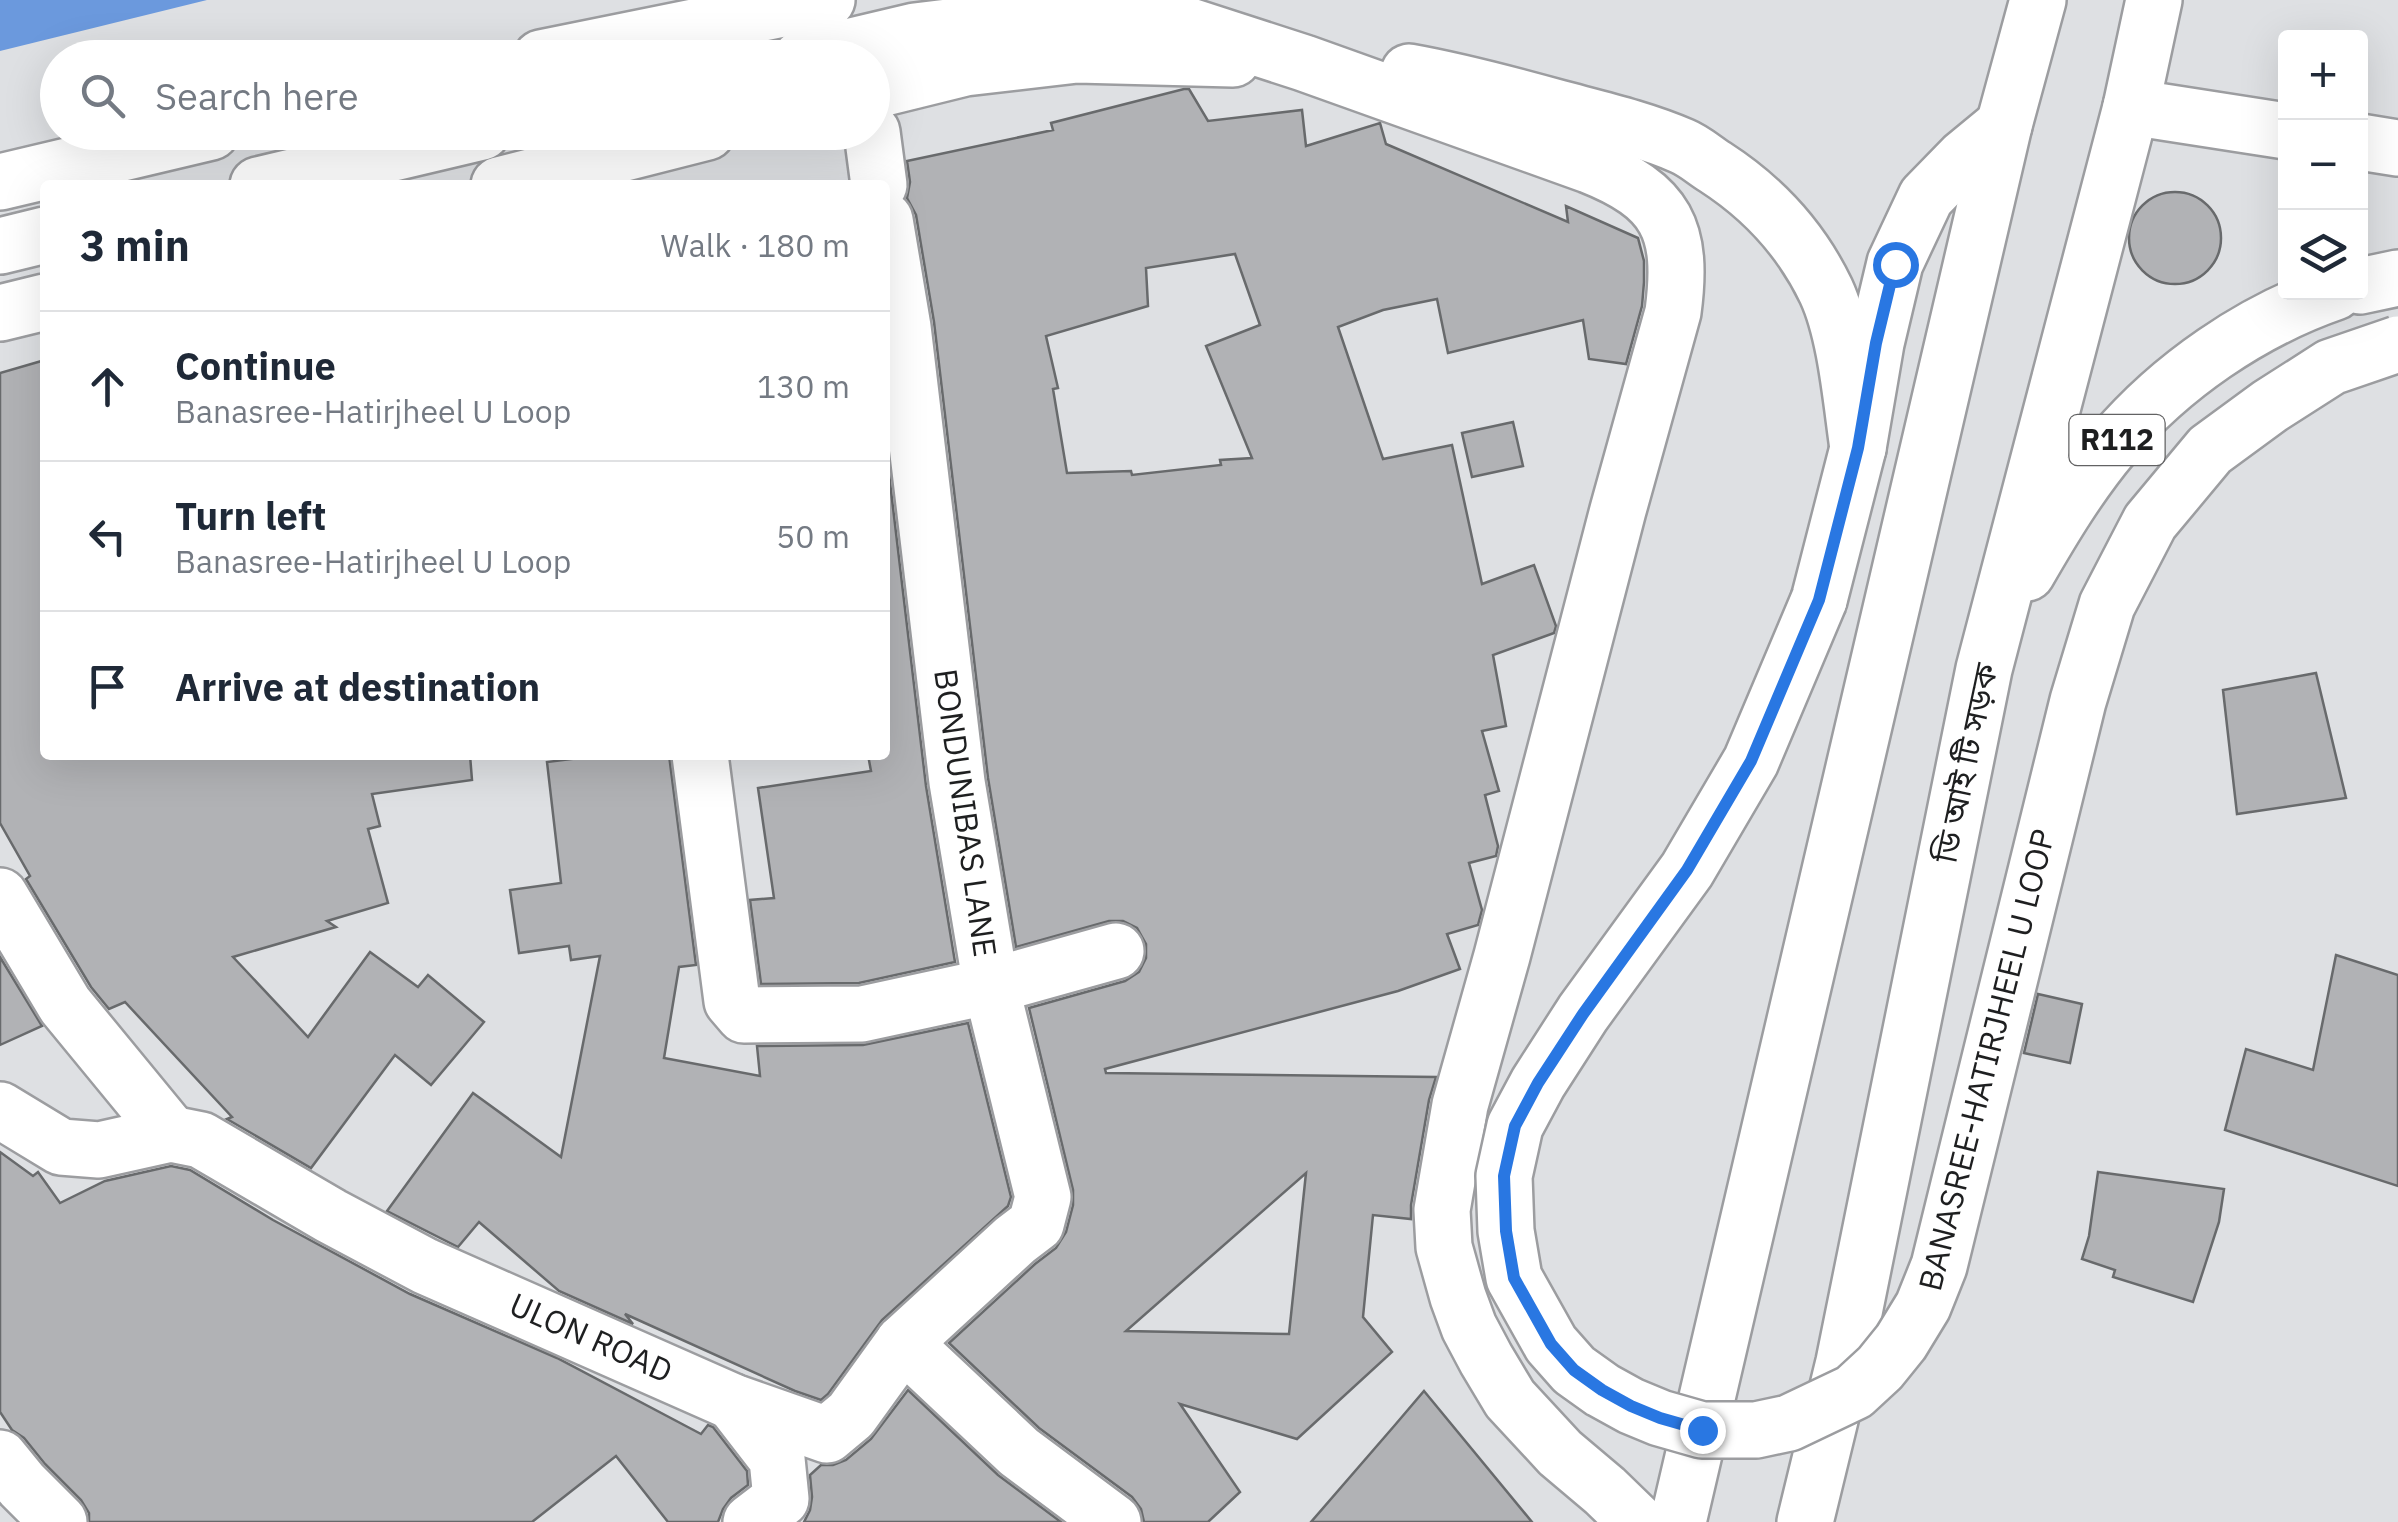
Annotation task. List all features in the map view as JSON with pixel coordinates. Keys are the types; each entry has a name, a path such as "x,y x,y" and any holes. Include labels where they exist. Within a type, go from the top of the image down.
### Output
{"main road":[{"path":"630,40 827,0"},
{"path":"1678,1522 2004,125 2038,0"},
{"path":"877,40 915,31 1151,3 1617,176 1646,194 1666,219 1677,280 1673,312 1460,1105 1442,1210 1444,1247 1469,1327 1510,1399 1560,1454 1638,1522"},
{"name":"ডি আই টি সড়ক","path":"1805,1522 1844,1362 1984,669 2153,5"},
{"path":"890,87 965,68 1077,55 1177,56 1384,68 1460,81 1684,147 1726,174 1785,225 1827,293 1838,327 1858,448"},
{"path":"2130,107 2278,130"},
{"name":"BANASREE-HATIRJHEEL U LOOP","path":"2004,125 1926,197 1895,264 1876,343 1858,448 1819,600 1751,761 1687,870 1583,1014 1515,1126 1504,1176 1506,1231 1514,1278 1551,1344 1574,1370 1602,1390 1660,1418 1702,1430 1756,1430 1789,1423 1854,1392 1901,1342 1923,1306 1939,1266 2078,701 2107,604 2150,522 2210,450 2331,367 2398,344"},
{"path":"2368,143 2398,148"},
{"path":"0,182 135,150"},
{"path":"279,180 406,150"},
{"path":"520,180 637,150"},
{"path":"874,150 878,180"},
{"path":"0,246 40,236"},
{"path":"2368,284 2398,278"},
{"name":"BONDUNIBAS LANE","path":"890,281 957,782 990,986 1043,1197 1036,1224 903,1342"},
{"name":"R112","path":"1984,669 2025,576 2060,516 2113,444 2175,381 2242,336 2311,300"},
{"path":"0,314 40,303"},
{"path":"701,760 732,1001 744,1015 862,1014 990,986 1116,951"},
{"path":"0,896 64,1005 171,1134 98,1150 61,1147 0,1110"},
{"name":"ULON ROAD","path":"171,1134 202,1140 425,1266 733,1402 827,1435"},
{"path":"777,1505 827,1435 851,1415 903,1342 1018,1452 1113,1522"},
{"path":"733,1402 777,1459 777,1505"},
{"path":"0,1458 59,1522"}],"water":[{"path":"0,0 207,0 40,40 0,51"}],"building":[{"path":"1189,89 1208,121 1302,110 1306,146 1380,123 1386,144 1568,222 1566,206 1638,238 1644,261 1642,306 1626,364 1589,359 1583,320 1448,353 1437,299 1383,310 1338,327 1383,459 1452,445 1482,584 1534,565 1556,626 1554,633 1493,655 1506,726 1482,731 1499,791 1485,795 1498,846 1496,856 1469,863 1482,910 1478,925 1447,934 1460,969 1398,991 1105,1069 1106,1073 1436,1077 1411,1219 1373,1215 1363,1317 1392,1352 1297,1439 1180,1404 1240,1492 1208,1522 1144,1522 1132,1497 1039,1428 949,1343 1056,1248 1066,1232 1073,1205 1073,1190 1029,1008 1125,981 1139,972 1146,958 1146,944 1137,928 1123,921 1109,921 1016,947 988,778 934,322 916,215 907,198 907,161 1053,130 1051,123","holes":["1235,254 1260,325 1206,346 1252,458 1132,475 1131,471 1067,473 1053,389 1058,388 1046,336 1148,306 1146,268","1306,1173 1289,1334 1126,1331"]},
{"path":"2166,192 2184,192 2201,199 2214,212 2221,238 2214,264 2201,277 2184,284 2166,284 2149,277 2136,264 2129,247 2129,229 2136,212 2149,199"},
{"path":"40,361 40,760 470,760 472,780 372,794 380,826 368,829 388,903 327,921 336,927 233,957 308,1037 370,952 418,987 428,975 484,1022 431,1085 395,1055 311,1168 227,1119 232,1117 125,1002 109,1009 91,987 26,879 30,876 0,823 0,373"},
{"path":"1513,422 1523,466 1472,477 1462,433"},
{"path":"890,482 926,786 955,962 859,983 761,984 750,900 774,898 758,788 871,771 869,760 890,760"},
{"path":"2316,673 2346,798 2237,814 2223,690"},
{"path":"670,760 696,965 679,967 664,1058 760,1076 757,1046 863,1045 968,1023 1011,1197 1008,1206 882,1320 821,1400 625,1314 633,1324 559,1291 479,1222 458,1247 387,1211 473,1093 561,1157 600,956 571,960 569,946 519,953 510,890 561,883 547,762"},
{"path":"2336,955 2398,975 2398,1186 2225,1130 2246,1049 2313,1070"},
{"path":"0,957 42,1026 0,1045"},
{"path":"2038,994 2082,1004 2070,1063 2024,1053"},
{"path":"0,1152 33,1176 38,1172 60,1203 105,1181 171,1166 190,1170 410,1294 557,1358 701,1434 708,1425 713,1427 747,1471 748,1485 731,1498 718,1522 668,1522 616,1456 532,1522 89,1522 89,1513 81,1500 12,1430 0,1412"},
{"path":"2098,1172 2224,1189 2219,1222 2193,1302 2113,1277 2115,1270 2082,1259"},
{"path":"908,1390 998,1475 1061,1522 804,1522 812,1497 810,1475 821,1465 846,1460 871,1439"},
{"path":"1424,1391 1532,1522 1311,1522 1395,1425"}],"route":[{"path":"1702,1430 1660,1418 1602,1390 1574,1370 1551,1344 1514,1278 1506,1231 1504,1176 1515,1126 1538,1083 1687,870 1751,761 1819,600 1858,448 1876,343 1895,264"}]}
